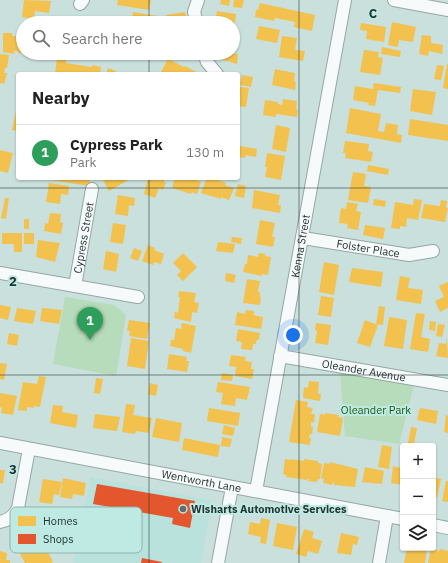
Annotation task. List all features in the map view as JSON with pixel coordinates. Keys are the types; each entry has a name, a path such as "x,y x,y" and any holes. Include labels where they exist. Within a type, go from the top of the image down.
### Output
{"street":[{"path":"195,16 194,12 198,0"},
{"name":"Kenna Street","path":"256,491 303,238 344,0"},
{"path":"394,0 448,10"},
{"path":"206,60 216,72"},
{"name":"Cypress Street","path":"75,286 92,189"},
{"name":"Folster Place","path":"303,238 409,255 433,251"},
{"name":"Cypress Street","path":"0,273 138,297"},
{"name":"Oleander Avenue","path":"280,356 448,385"},
{"name":"Wentworth Lane","path":"0,443 400,518"},
{"path":"18,507 29,449"},
{"path":"218,563 232,487"},
{"path":"379,563 387,516"},
{"path":"0,522 10,518"},
{"path":"436,526 448,528"}],"shaded area":[{"path":"90,477 212,500 201,563 74,563 76,553 142,553 142,507 84,507"}],"green space":[{"path":"65,297 114,305 126,315 116,376 53,364"},
{"name":"Oleander Park","path":"340,372 414,385 399,444 345,436"}],"building: Homes":[{"path":"24,0 51,1 49,13 35,11 34,16 22,16"},
{"path":"118,0 151,0 149,10 117,5"},
{"path":"221,0 230,0 229,6 220,4"},
{"path":"234,0 244,0 242,8 233,7"},
{"path":"260,3 315,15 312,31 294,27 295,22 275,18 274,21 255,17 256,10 258,10"},
{"path":"217,11 236,14 236,16 216,16"},
{"path":"133,12 157,16 132,16"},
{"path":"185,12 186,16 166,16"},
{"path":"392,22 416,27 413,42 399,40 398,47 388,45"},
{"path":"361,23 386,27 384,42 366,39 367,31 360,30"},
{"path":"259,26 280,30 277,43 256,39"},
{"path":"3,33 12,33 12,36 16,36 16,51 14,51 14,54 3,52"},
{"path":"422,35 431,36 431,43 443,45 442,54 429,51 428,56 419,54"},
{"path":"282,36 297,38 295,50 305,51 303,61 279,57"},
{"path":"382,47 401,51 400,57 381,54"},
{"path":"364,50 379,52 378,57 383,58 380,75 360,72"},
{"path":"0,54 9,55 7,68 5,68 4,73 7,73 4,84 0,83"},
{"path":"57,60 66,60 66,63 101,67 100,72 55,72"},
{"path":"167,60 170,60 196,72 161,72"},
{"path":"223,60 237,60 237,64"},
{"path":"448,64 448,89 443,88"},
{"path":"437,65 444,66 441,80 434,79"},
{"path":"108,68 116,71 116,72 107,72"},
{"path":"275,69 295,73 295,90 272,85"},
{"path":"242,75 253,77 251,87 240,85"},
{"path":"374,83 401,87 400,93 378,90 375,106 368,105 369,103 353,100 355,86 373,89"},
{"path":"240,87 249,88 246,107 240,106"},
{"path":"413,89 436,92 432,115 410,111"},
{"path":"283,99 297,101 297,117 276,114 276,117 263,115 265,100 278,102 278,104 282,105"},
{"path":"350,108 381,114 378,131 384,132 386,123 398,125 397,134 402,135 401,143 346,133"},
{"path":"16,111 16,131 12,130"},
{"path":"410,119 448,125 448,141 408,135"},
{"path":"276,125 290,128 286,152 272,149"},
{"path":"345,141 369,144 368,151 373,152 371,162 345,158 346,153 343,153"},
{"path":"240,146 257,149 256,157 246,155 245,158 240,157"},
{"path":"0,150 13,153 8,173 0,171"},
{"path":"267,153 285,156 281,180 265,177"},
{"path":"368,165 389,169 388,175 367,171"},
{"path":"353,172 366,174 364,186 371,187 368,203 348,200"},
{"path":"51,180 90,180 89,186"},
{"path":"103,180 128,180 109,191"},
{"path":"148,180 164,180 164,182 166,183 163,190 159,188 155,198 144,194"},
{"path":"174,180 196,180 201,182 197,194 192,192 191,194 172,188"},
{"path":"206,180 217,180 234,188 229,200 201,193"},
{"path":"49,183 69,186 68,195 61,194 60,204 46,202"},
{"path":"238,184 246,186 244,198 235,196"},
{"path":"254,190 280,195 278,205 281,205 280,213 252,208"},
{"path":"118,195 135,198 134,206 129,205 128,216 115,214"},
{"path":"5,198 9,198 6,219 1,218"},
{"path":"374,199 386,201 385,207 373,205"},
{"path":"414,199 422,200 418,220 407,218 406,227 400,226 400,229 391,228 395,202 413,205"},
{"path":"441,200 447,201 446,208 448,208 445,222 421,218 424,204 440,206"},
{"path":"347,202 358,204 356,211 361,212 358,230 347,228 348,224 339,223 341,208 346,209"},
{"path":"50,213 61,214 60,222 63,223 61,234 44,231 45,223 48,224"},
{"path":"24,219 29,219 29,229 24,229"},
{"path":"260,220 275,223 272,237 275,237 273,247 256,244"},
{"path":"113,223 126,225 123,244 110,242"},
{"path":"365,225 385,228 383,239 363,235"},
{"path":"2,233 22,233 22,252 14,252 14,244 2,244"},
{"path":"24,233 34,233 34,244 24,244"},
{"path":"232,237 242,238 241,244 231,242"},
{"path":"38,240 60,243 55,262 36,257"},
{"path":"218,242 235,244 233,253 216,251"},
{"path":"148,245 155,248 154,250 164,254 161,264 154,262 153,265 142,261"},
{"path":"134,248 142,251 138,261 130,258"},
{"path":"106,251 119,254 116,272 103,269"},
{"path":"183,253 197,267 183,281 177,275 181,271 173,263"},
{"path":"259,253 266,254 265,256 271,257 268,275 262,274 262,276 243,272 245,264 247,264 248,255 258,257"},
{"path":"324,262 339,265 334,295 319,292"},
{"path":"352,268 383,272 381,287 349,282"},
{"path":"226,273 236,275 234,283 225,281"},
{"path":"400,276 410,278 408,288 423,290 421,304 396,300"},
{"path":"247,279 260,281 258,292 260,292 261,297 260,305 243,303"},
{"path":"448,282 448,308 440,312 435,301 444,297 439,286"},
{"path":"179,291 196,293 194,302 199,303 197,313 192,312 191,322 174,318 175,312 178,313 180,297 178,297"},
{"path":"321,296 334,298 331,317 318,315"},
{"path":"0,305 11,307 8,320 0,318"},
{"path":"379,306 385,307 383,325 376,324"},
{"path":"17,308 36,311 33,324 14,321"},
{"path":"42,308 62,310 59,324 40,321"},
{"path":"246,310 254,311 254,315 263,317 261,329 235,325 237,312 245,314"},
{"path":"416,313 425,314 421,337 430,339 428,352 410,349"},
{"path":"389,317 407,320 403,349 384,346"},
{"path":"129,320 150,323 147,339 129,336 130,331 127,331"},
{"path":"365,320 378,325 370,347 357,343"},
{"path":"430,321 436,322 435,331 429,330"},
{"path":"182,323 196,326 191,353 183,351 183,349 170,346 171,340 174,340 176,328 181,329"},
{"path":"316,323 331,325 328,345 315,343 317,331 315,330"},
{"path":"438,324 445,325 442,337 436,336"},
{"path":"238,329 260,333 259,340 257,339 256,344 253,344 252,350 241,349 242,342 236,341"},
{"path":"9,333 19,335 17,346 7,344"},
{"path":"131,338 149,341 145,369 127,366"},
{"path":"447,338 448,358 436,356 439,343 446,344"},
{"path":"169,354 187,357 186,361 189,361 187,372 167,369"},
{"path":"231,355 246,357 245,361 252,362 251,369 254,369 252,379 235,376 236,367 229,366"},
{"path":"0,363 7,364 4,380 0,379"},
{"path":"222,373 233,375 232,381 221,380"},
{"path":"39,376 46,377 40,407 27,407 27,411 18,410 23,382 37,384"},
{"path":"96,378 103,379 100,394 94,393"},
{"path":"309,381 319,382 318,394 321,394 320,401 303,398 304,387 308,388"},
{"path":"218,382 250,387 247,400 236,398 235,406 221,404 223,393 216,392"},
{"path":"150,383 158,385 156,396 148,394"},
{"path":"0,393 17,396 13,415 1,413 2,408 0,407"},
{"path":"296,400 308,402 307,407 313,408 311,414 315,414 314,423 311,422 311,427 313,427 312,434 310,434 309,438 311,438 310,445 289,442"},
{"path":"126,404 135,405 133,415 152,418 149,433 136,431 135,434 122,432"},
{"path":"53,405 63,406 62,412 78,415 76,428 50,423"},
{"path":"209,408 240,413 238,426 207,421"},
{"path":"420,408 438,411 436,424 417,420"},
{"path":"325,413 339,415 338,417 343,418 340,436 317,432 320,414 325,415"},
{"path":"95,414 120,417 117,431 93,428"},
{"path":"446,415 448,416 448,433 444,432"},
{"path":"156,418 182,423 179,442 152,437"},
{"path":"224,425 235,428 233,436 222,434"},
{"path":"411,427 417,428 414,443 408,443"},
{"path":"222,437 232,439 230,447 221,446"},
{"path":"184,438 220,445 218,457 182,450"},
{"path":"382,445 392,447 389,469 378,467"},
{"path":"285,459 318,461 318,463 322,464 320,479 318,479 317,482 308,481 309,479 286,477 286,475 283,474"},
{"path":"330,462 358,469 355,487 334,485 334,482 332,485 323,483 324,479 321,478 324,463 329,464"},
{"path":"393,466 400,468 400,484 391,483"},
{"path":"365,467 384,471 382,484 362,482"},
{"path":"0,470 5,470 3,483 0,483"},
{"path":"63,478 86,483 84,496 73,494 72,499 60,497"},
{"path":"436,478 441,479 436,498"},
{"path":"43,479 62,482 59,495 54,494 52,504 39,502"},
{"path":"446,481 448,481 448,502 442,501"},
{"path":"261,518 270,520 266,544 260,543 261,537 248,534 250,522 260,524"},
{"path":"277,523 297,527 293,550 273,546"},
{"path":"304,529 314,532 312,538 322,541 318,554 308,551 306,557 296,554"},
{"path":"341,533 359,537 357,545 353,544 351,555 337,553"},
{"path":"440,549 448,551 448,563 428,563 431,551 439,551"},
{"path":"0,551 7,553 6,560 10,560 10,563 0,563"},
{"path":"406,551 427,551 425,563 404,563"},
{"path":"20,553 48,553 53,562 51,563 25,563"}],"building: Shops":[{"path":"97,484 195,501 190,528 172,524 173,518 142,513 142,507 110,507 93,504"},
{"path":"142,558 162,562 141,563"}],"place":[{"name":"Cypress Park","path":"90,340"},
{"name":"Wisharts Automotive Services","path":"183,509"}]}
